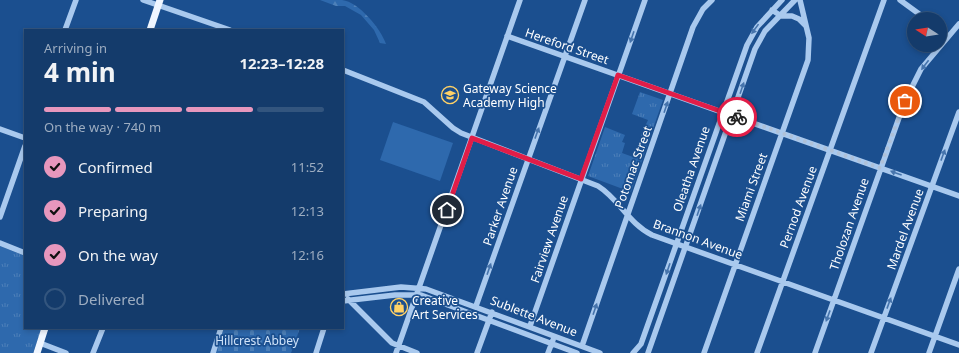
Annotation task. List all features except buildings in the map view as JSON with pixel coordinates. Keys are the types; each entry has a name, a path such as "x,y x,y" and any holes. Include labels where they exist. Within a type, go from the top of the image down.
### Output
{"main road":[{"path":"150,29 159,2"},
{"path":"37,353 46,329"}],"street":[{"path":"66,29 76,0"},
{"path":"143,0 159,2 227,29"},
{"path":"396,353 520,0"},
{"name":"Parker Avenue","path":"476,306 584,0"},
{"name":"Fairview Avenue","path":"530,326 645,0"},
{"name":"Potomac Street","path":"582,346 671,94 693,27 703,9 712,0"},
{"name":"Oleatha Avenue","path":"634,353 641,344 751,34 782,0"},
{"name":"Oleatha Avenue","path":"649,351 687,247 755,49 765,31 781,16 794,0"},
{"name":"Miami Street","path":"704,353 808,60 809,38 800,0"},
{"name":"Pernod Avenue","path":"757,353 884,0"},
{"path":"900,0 916,12"},
{"path":"772,10 781,16 795,18 806,26"},
{"name":"Tholozan Avenue","path":"815,353 905,101 921,69 959,24"},
{"name":"Hereford Street","path":"507,36 959,196"},
{"name":"Brannon Avenue","path":"344,70 419,99 430,106 452,128 472,138 528,158 581,179 604,190 627,216 646,232 959,345"},
{"name":"Mardel Avenue","path":"871,353 959,112"},
{"path":"0,129 24,138"},
{"path":"0,217 24,149"},
{"path":"0,243 24,253"},
{"path":"929,353 959,269"},
{"name":"Sublette Avenue","path":"344,294 401,287 419,287 438,292 600,353"},
{"path":"344,294 346,300 390,341 398,346 417,353"},
{"name":"Sublette Avenue","path":"346,300 416,294 577,353"},
{"path":"477,353 492,312"},
{"path":"93,353 103,329"},
{"path":"213,353 221,329"},
{"path":"316,353 324,329"},
{"path":"548,353 555,336"},
{"path":"40,343 66,353"}],"green space":[{"path":"320,0 342,0 355,6 374,24 386,44 380,43 374,30 361,15 345,6 336,6"},
{"path":"640,92 663,100 648,143 644,142 641,135 648,120 632,114"},
{"path":"393,122 453,143 440,181 380,160"},
{"path":"605,127 625,135 622,142 625,143 622,153 633,157 637,147 643,144 647,146 631,192 588,176"},
{"path":"0,246 24,256 24,329 42,329 33,353 0,353"},
{"name":"Hillcrest Abbey","path":"224,329 300,329 291,353 215,353"}],"way so far":[{"path":"737,117 880,168 905,101"}],"place":[{"name":"Gateway Science Academy High","path":"450,95"},
{"name":"Creative Art Services","path":"399,307"}],"route":[{"path":"447,210 472,138 581,179 618,75 737,117"}]}
